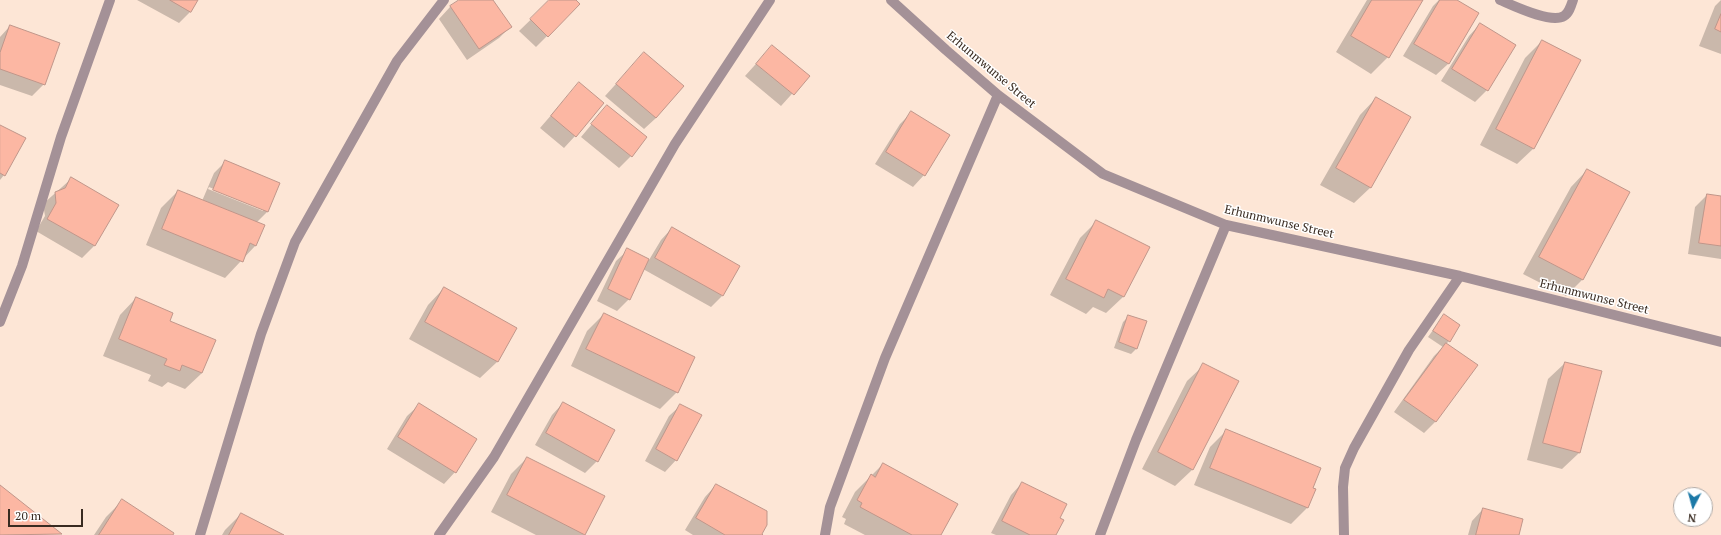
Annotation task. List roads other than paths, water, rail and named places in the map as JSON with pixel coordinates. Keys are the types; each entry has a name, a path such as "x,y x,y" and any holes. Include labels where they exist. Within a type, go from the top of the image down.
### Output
{"street":[{"path":"0,322 22,266 60,137 110,0"},
{"path":"200,535 261,334 295,242 397,61 444,0"},
{"path":"439,535 494,457 674,144 770,0"},
{"name":"Erhunmwunse Street","path":"891,0 998,95 1103,174 1226,225 1460,276 1721,342"},
{"path":"1500,0 1553,19 1566,15 1573,0"},
{"path":"825,535 830,507 885,358 998,95"},
{"path":"1100,535 1136,440 1226,225"},
{"path":"1345,534 1343,487 1345,468 1354,448 1409,350 1460,276"}]}
